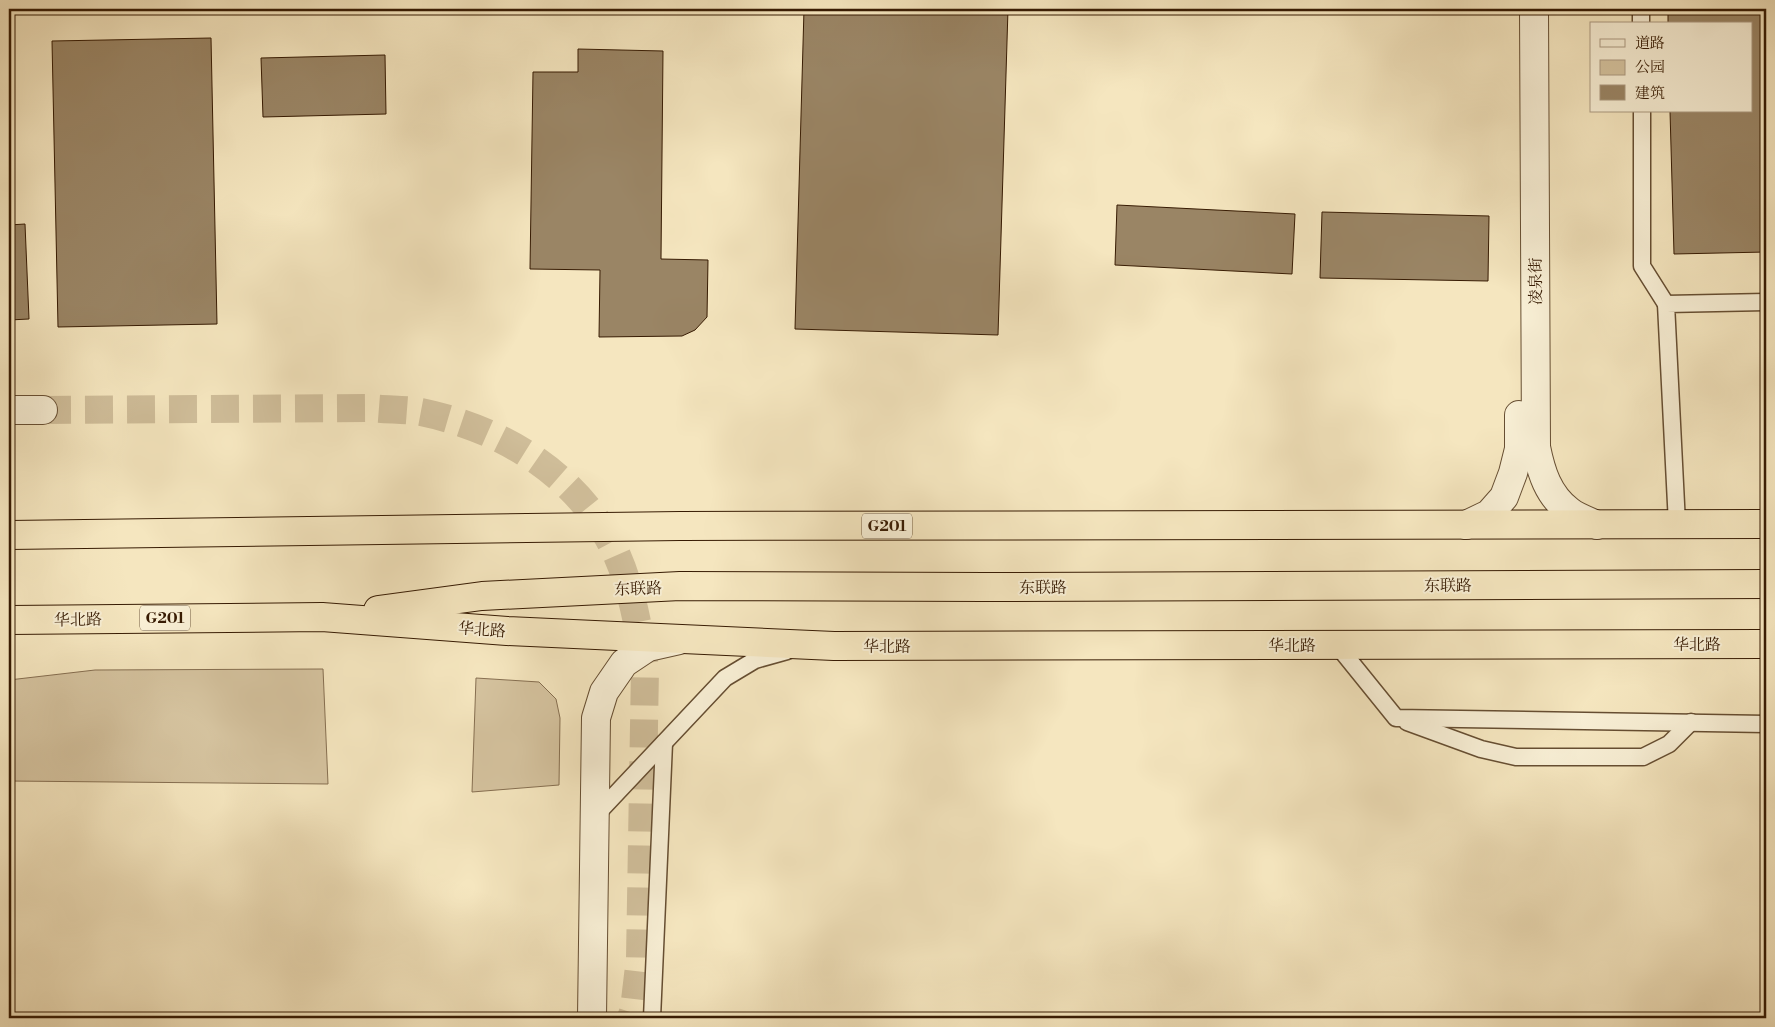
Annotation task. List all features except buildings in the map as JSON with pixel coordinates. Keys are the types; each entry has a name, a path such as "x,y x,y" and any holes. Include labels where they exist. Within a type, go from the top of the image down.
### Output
{"highway":[{"name":"G201","path":"9,535 680,526 1766,524"},
{"name":"东联路","path":"322,617 482,596 680,586 986,587 1766,584"},
{"name":"华北路","path":"9,620 322,617 507,631 834,646 1766,644"}],"street":[{"name":"凌泉街","path":"1466,525 1488,514 1504,497 1519,449 1516,9"},
{"name":"凌泉街","path":"1534,9 1536,447 1541,472 1552,495 1570,512 1597,525"},
{"path":"9,410 43,410"},
{"path":"592,1018 596,718 604,692 624,663 648,647 684,640"}],"lane":[{"path":"1641,9 1641,22"},
{"path":"1642,112 1642,266 1666,304 1677,524"},
{"path":"1666,304 1766,302"},
{"path":"1337,645 1396,718 1481,749 1516,757 1643,757 1669,744 1690,722"},
{"path":"595,816 725,678 755,660 790,650 834,646"},
{"path":"1396,718 1766,724"},
{"path":"652,1018 664,743"}],"green space":[{"path":"323,669 328,784 9,781 9,680 95,670"},
{"path":"476,678 539,682 556,699 560,718 559,785 472,792"}],"tunnel":[{"path":"43,410 372,408 415,411 448,419 500,439 525,453 569,487 588,508 613,546 626,580 636,615 645,668 640,958 634,1009 631,1018"}]}
